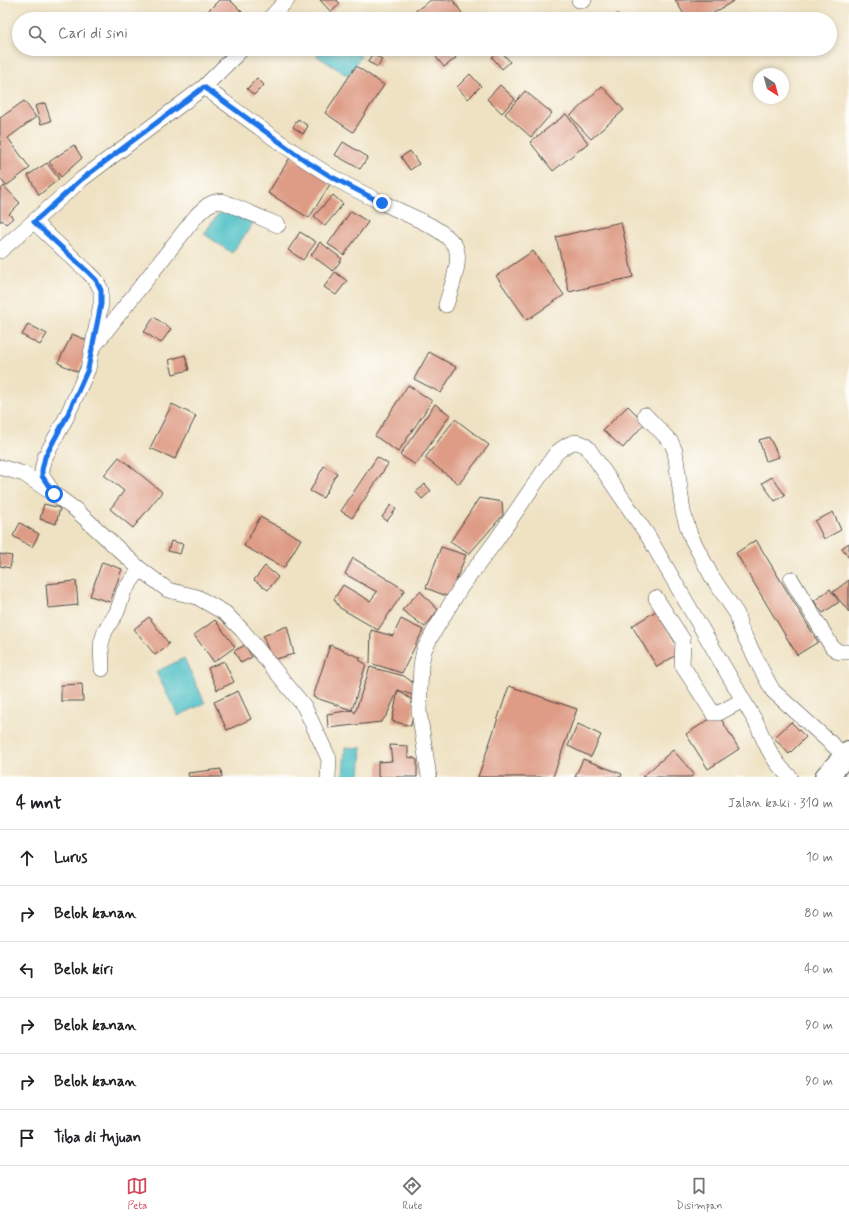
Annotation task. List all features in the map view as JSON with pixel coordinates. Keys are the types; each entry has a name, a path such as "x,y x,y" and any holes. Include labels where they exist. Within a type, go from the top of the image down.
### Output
{"highway":[{"path":"829,776 847,754"}],"street":[{"path":"276,12 287,0"},
{"path":"579,0 584,0"},
{"path":"0,251 82,179 204,87 235,56"},
{"path":"204,87 282,144 330,176 445,235 456,248 458,255 446,305"},
{"path":"92,348 197,215 209,204 215,201 222,201 278,225"},
{"path":"34,222 88,272 99,285 101,290 101,304 88,369 84,381 66,418 45,457 42,470 42,476 54,494"},
{"path":"645,415 671,442 676,451 683,512 690,535 712,577 737,614 740,627 773,691 847,754"},
{"path":"429,777 419,711 420,665 424,650 461,588 556,454 567,444 576,441 584,443 588,448 648,536 743,700 776,762 790,777"},
{"path":"0,467 24,474 76,510 140,569 168,590 197,597 225,613 242,630 304,706 330,759 328,777"},
{"path":"102,669 101,644 105,631 116,612 124,591 140,569"},
{"path":"791,579 832,646 839,652 849,652"},
{"path":"656,598 683,640 682,665 713,713 719,713 743,700"}],"water":[{"path":"317,56 361,56 348,76"},
{"path":"235,210 257,218 232,253 204,234 218,214"},
{"path":"184,658 205,703 178,716 156,672"},
{"path":"345,747 362,748 360,777 343,777"}],"building":[{"path":"219,0 230,0 242,12 207,12"},
{"path":"320,0 337,0 340,4 331,12"},
{"path":"431,0 453,0 461,12 414,12"},
{"path":"675,0 735,0 715,12 683,12"},
{"path":"371,56 376,56 382,59 378,67 368,62"},
{"path":"454,56 456,58 444,67 436,57"},
{"path":"505,56 510,62 502,69 492,57"},
{"path":"356,66 384,85 353,132 325,113"},
{"path":"470,74 481,86 468,99 457,87"},
{"path":"257,78 264,85 254,95 247,89"},
{"path":"500,85 515,99 502,113 487,99"},
{"path":"602,86 624,110 591,139 570,116"},
{"path":"525,91 552,113 531,137 505,114"},
{"path":"24,101 36,117 8,138 30,168 6,186 0,178 0,118"},
{"path":"45,103 51,121 41,124 35,106"},
{"path":"566,114 588,143 553,171 530,142"},
{"path":"298,119 308,126 303,134 293,127"},
{"path":"343,142 368,157 360,169 335,155"},
{"path":"74,145 82,158 61,177 49,162"},
{"path":"410,151 419,164 410,170 401,157"},
{"path":"291,156 332,181 309,218 268,193"},
{"path":"47,163 59,179 39,195 28,175"},
{"path":"4,186 20,203 9,214 13,218 6,224 2,220 0,222 0,190"},
{"path":"333,195 343,204 325,226 314,216"},
{"path":"351,211 368,222 344,255 328,244"},
{"path":"621,222 633,277 569,292 556,237"},
{"path":"300,232 316,242 303,260 288,250"},
{"path":"320,242 342,259 333,271 311,255"},
{"path":"533,251 564,295 527,320 496,276"},
{"path":"335,272 347,281 336,295 324,287"},
{"path":"154,317 171,329 161,343 144,332"},
{"path":"28,324 47,334 40,345 22,335"},
{"path":"72,334 91,342 78,372 58,363"},
{"path":"429,352 456,367 441,393 414,379"},
{"path":"185,355 189,370 173,374 169,360"},
{"path":"408,385 432,401 398,452 375,436"},
{"path":"172,404 196,416 175,459 150,448"},
{"path":"435,404 450,415 416,465 400,455"},
{"path":"628,406 645,423 623,448 603,430"},
{"path":"455,419 489,445 459,484 425,458"},
{"path":"769,437 779,457 766,461 759,440"},
{"path":"119,457 162,492 133,528 110,509 124,491 104,475"},
{"path":"377,457 388,464 352,518 341,511"},
{"path":"324,466 337,473 323,498 310,491"},
{"path":"772,477 785,495 775,501 762,483"},
{"path":"425,484 431,491 422,499 416,492"},
{"path":"479,498 502,502 503,515 469,554 450,542"},
{"path":"44,504 60,508 56,524 40,519"},
{"path":"391,505 396,509 387,521 382,517"},
{"path":"833,512 841,530 824,539 815,521"},
{"path":"260,517 301,539 284,568 244,546"},
{"path":"20,523 39,534 32,547 13,536"},
{"path":"756,540 818,642 797,655 736,553"},
{"path":"171,541 183,544 180,554 168,551"},
{"path":"849,543 849,558 842,548"},
{"path":"441,547 466,555 449,597 426,588"},
{"path":"0,554 12,556 10,568 0,566"},
{"path":"353,558 405,590 378,630 340,608 334,599 343,585 370,601 377,592 345,574"},
{"path":"102,562 122,569 110,602 90,596"},
{"path":"265,566 278,577 268,590 254,580"},
{"path":"849,580 849,612 833,592"},
{"path":"76,581 78,605 48,608 46,584"},
{"path":"830,589 839,602 823,613 814,601"},
{"path":"420,591 438,610 425,627 402,610"},
{"path":"656,611 681,652 657,667 632,626"},
{"path":"149,617 169,644 155,655 134,629"},
{"path":"401,619 423,630 402,673 370,663 371,630 393,636"},
{"path":"215,620 235,647 214,662 194,635"},
{"path":"287,626 294,654 272,660 263,636"},
{"path":"245,645 252,657 241,663 234,651"},
{"path":"330,645 361,658 359,660 366,664 352,710 313,697"},
{"path":"224,661 234,682 217,690 208,668"},
{"path":"370,667 404,676 412,682 415,696 398,690 387,715 381,722 328,728 327,714 352,710 355,713"},
{"path":"82,684 83,701 61,701 61,685"},
{"path":"509,686 577,709 553,777 478,777"},
{"path":"398,690 415,702 411,726 392,721"},
{"path":"238,691 251,719 227,730 214,702"},
{"path":"718,714 739,749 708,769 686,734"},
{"path":"791,722 806,737 789,754 774,738"},
{"path":"578,724 601,735 591,757 568,746"},
{"path":"390,745 408,746 408,757 417,760 417,777 378,777 378,762 392,761"},
{"path":"673,750 694,774 691,777 642,777"},
{"path":"583,759 622,774 621,777 575,777"},
{"path":"221,769 222,777 189,777 188,773"}],"route":[{"path":"54,494 42,476 42,470 45,457 66,418 84,381 88,369 101,304 101,290 96,280 34,222 82,179 204,87 306,161 330,176 382,203"}]}
